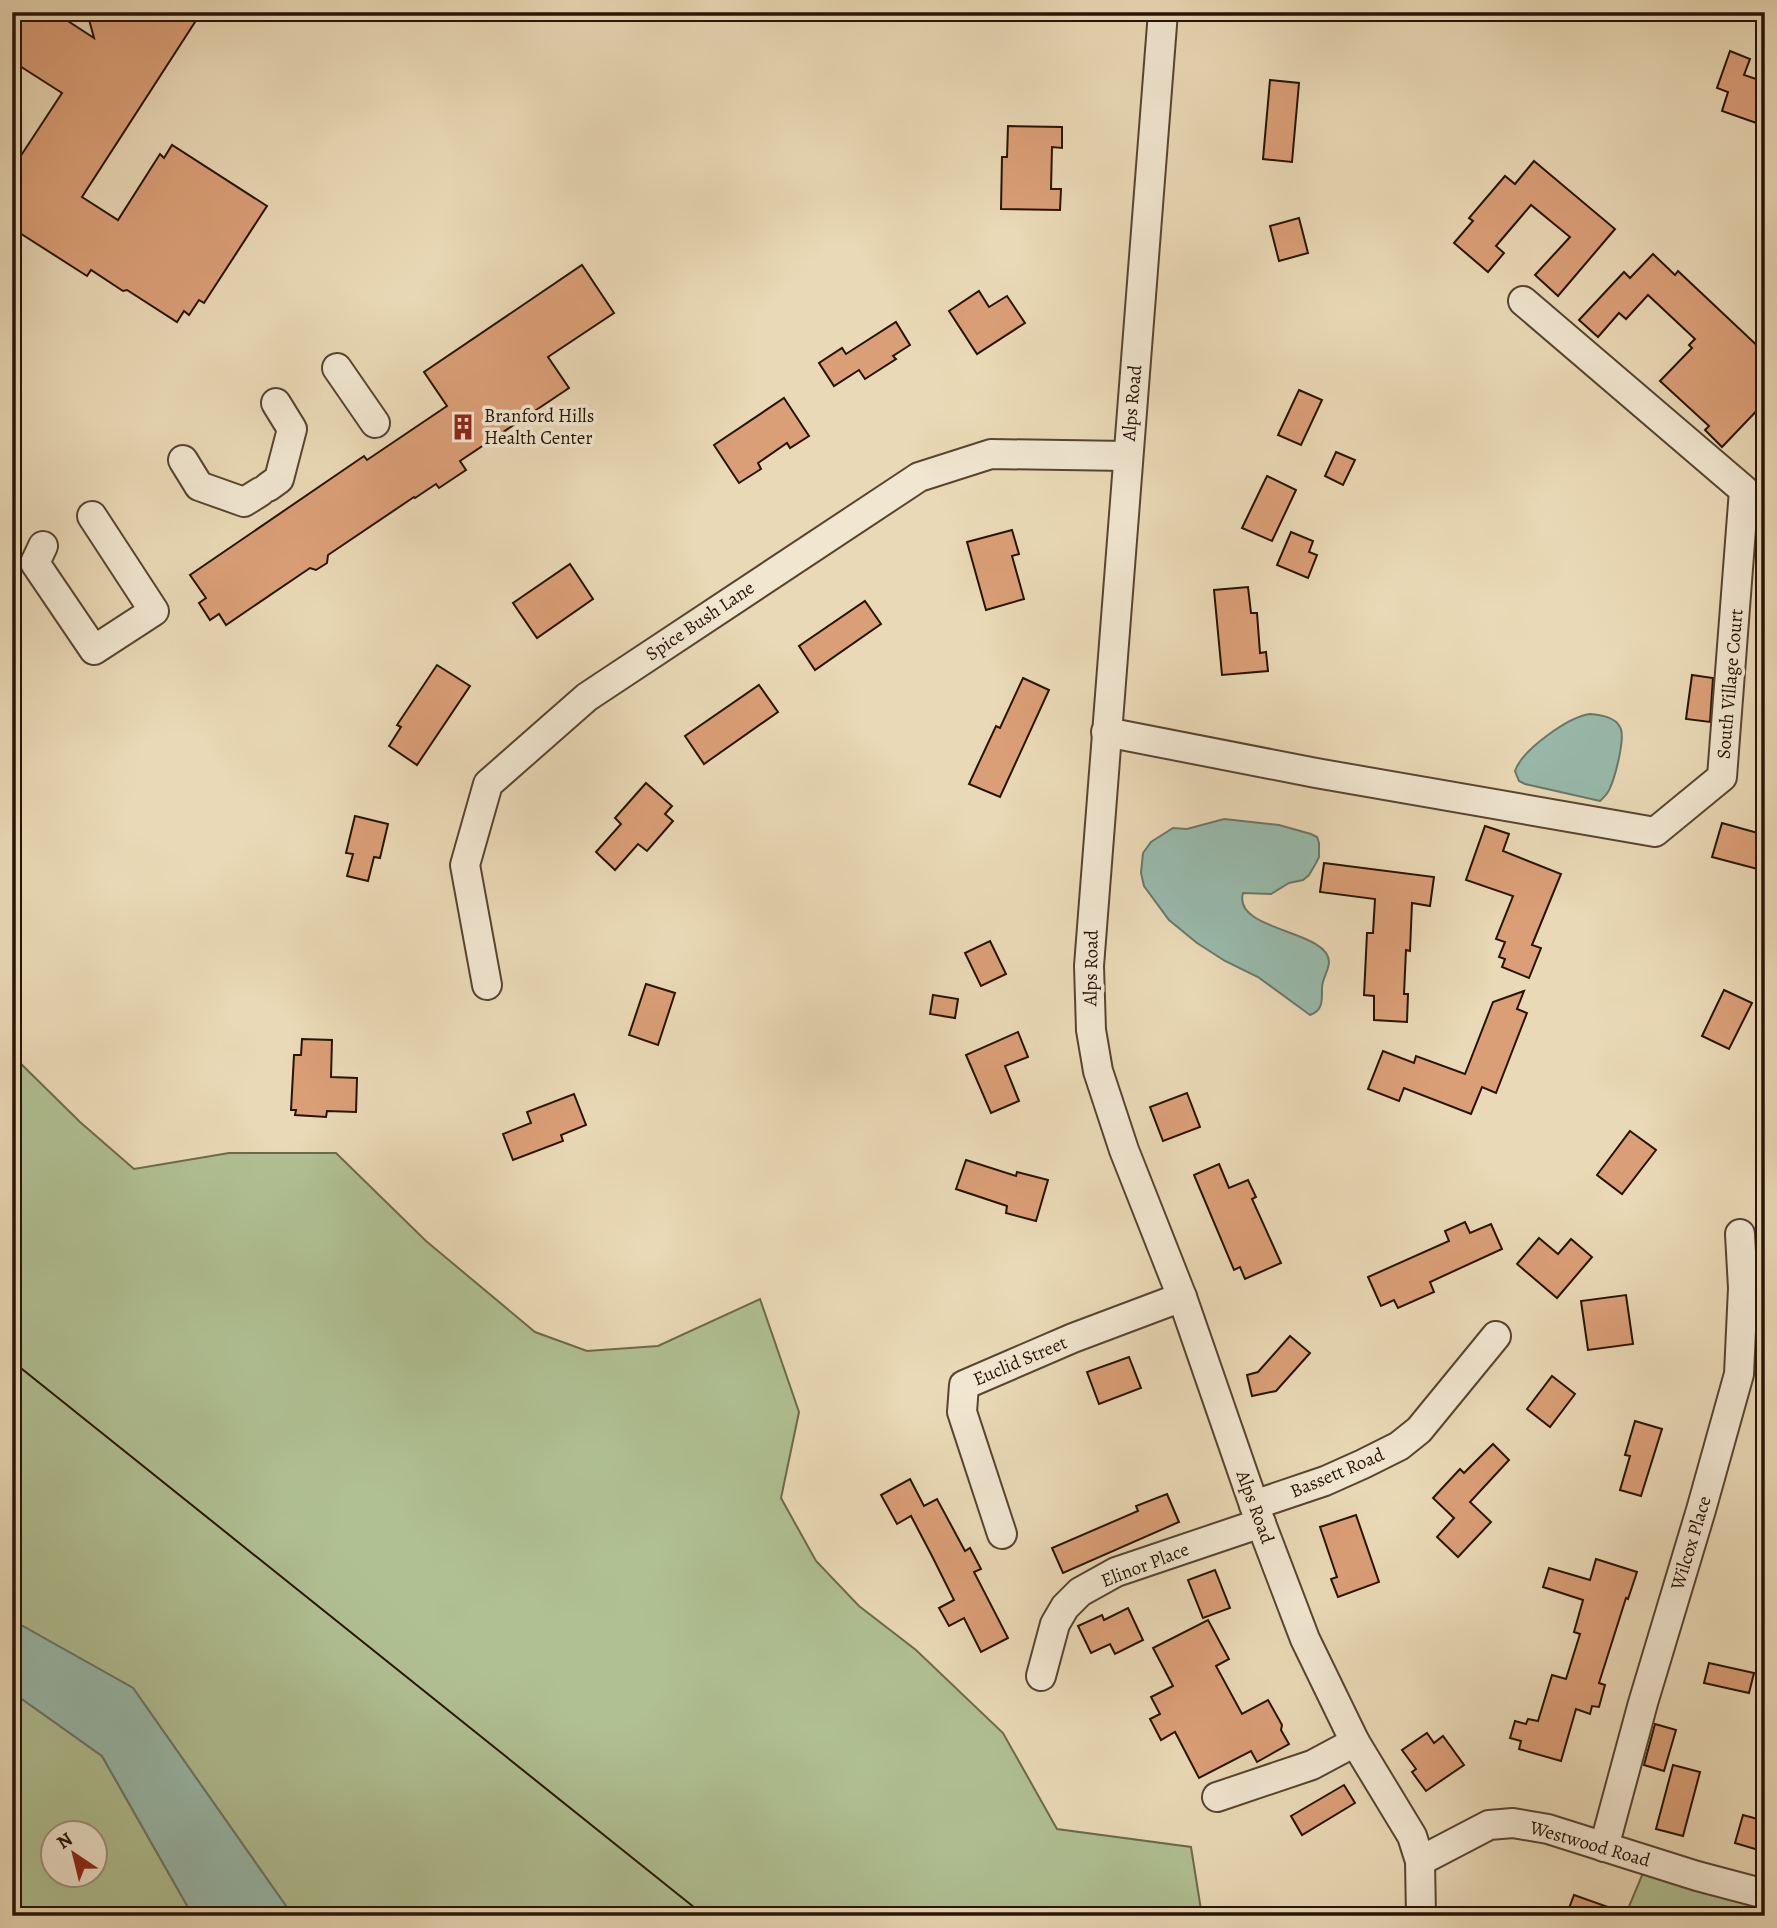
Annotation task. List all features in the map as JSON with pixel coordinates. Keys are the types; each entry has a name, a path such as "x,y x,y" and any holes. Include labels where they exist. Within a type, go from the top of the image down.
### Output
{"street":[{"name":"Alps Road","path":"1163,12 1089,966 1091,1030 1098,1071 1112,1116 1182,1297 1257,1514 1306,1639 1356,1742 1412,1836 1420,1861 1421,1916"},
{"name":"South Village Court","path":"1106,732 1316,773 1655,832 1722,777 1744,490 1523,301"},
{"path":"337,368 374,423"},
{"path":"183,460 199,486 244,502 278,479 292,429 276,403"},
{"name":"Spice Bush Lane","path":"487,985 465,865 488,784 587,697 919,477 991,454 1127,456"},
{"path":"43,546 35,563 94,650 154,611 92,516"},
{"name":"Wilcox Place","path":"1604,1847 1739,1374 1743,1288 1740,1234"},
{"name":"Euclid Street","path":"1002,1534 962,1412 964,1385 1073,1338 1182,1297"},
{"name":"Bassett Road","path":"1257,1514 1399,1446 1419,1430 1496,1336"},
{"name":"Elinor Place","path":"1041,1676 1055,1625 1065,1607 1080,1592 1115,1572 1257,1514"},
{"path":"1217,1797 1312,1765 1356,1742"},
{"name":"Westwood Road","path":"1420,1861 1489,1825 1513,1823 1548,1829 1697,1876 1765,1894"}],"green space":[{"path":"12,1055 80,1122 134,1169 229,1153 336,1153 426,1241 535,1332 587,1351 658,1346 760,1299 799,1412 781,1498 816,1561 859,1606 916,1650 1003,1733 1057,1829 1191,1847 1202,1916 293,1916 133,1688 12,1620"},
{"path":"12,1692 102,1756 193,1916 12,1916"},
{"path":"1643,1873 1765,1907 1765,1916 1625,1916"}],"shaded area":[{"path":"1590,714 1611,719 1618,724 1621,732 1621,748 1615,775 1608,792 1600,801 1519,781 1515,771 1536,745 1570,721"},
{"path":"1224,819 1279,825 1317,837 1319,857 1303,880 1289,883 1271,894 1243,893 1244,906 1252,915 1314,943 1325,951 1329,965 1322,985 1321,1004 1317,1011 1310,1015 1258,977 1197,943 1169,920 1144,886 1141,873 1143,853 1151,842 1173,828 1187,829"},
{"path":"12,1620 133,1688 293,1916 193,1916 102,1756 12,1692"}],"building":[{"path":"12,12 54,12 94,38 87,12 180,12 195,22 82,197 118,220 160,154 164,158 172,145 267,206 204,303 199,300 189,315 184,311 177,322 91,270 87,276 12,228 12,148 22,154 62,93 12,61"},
{"path":"1730,51 1750,59 1744,75 1765,82 1765,126 1722,111 1728,92 1717,88"},
{"path":"1270,80 1299,83 1292,162 1263,159"},
{"path":"1008,126 1062,127 1062,148 1052,147 1051,189 1061,189 1060,210 1001,209 1002,157 1007,157"},
{"path":"1534,161 1615,229 1558,296 1535,275 1570,237 1531,205 1496,246 1504,253 1488,272 1454,243 1473,221 1469,218 1505,176 1515,184"},
{"path":"1299,218 1308,253 1279,261 1270,226"},
{"path":"1653,254 1675,275 1678,271 1765,353 1765,402 1722,447 1705,430 1709,426 1660,381 1692,348 1689,345 1695,339 1648,295 1626,319 1619,313 1598,337 1579,320 1624,272 1630,278"},
{"name":"Branford Hills Health Center","path":"582,265 614,313 548,357 569,388 460,461 466,470 439,488 436,484 414,497 328,555 327,563 316,570 310,568 226,625 219,614 210,620 199,603 206,598 190,575 364,456 367,460 447,406 424,372"},
{"path":"979,291 989,307 1007,296 1025,323 977,354 949,311"},
{"path":"896,322 910,345 893,356 896,359 865,379 859,370 834,386 819,363 842,348 846,354"},
{"path":"1299,390 1322,400 1301,445 1278,435"},
{"path":"784,398 809,436 790,448 787,443 758,463 761,469 739,483 714,445"},
{"path":"1336,452 1355,460 1343,485 1325,476"},
{"path":"1267,476 1296,490 1272,541 1242,528"},
{"path":"1012,530 1019,554 1012,556 1024,599 986,610 967,542"},
{"path":"1291,532 1313,541 1309,552 1317,555 1308,578 1277,565"},
{"path":"570,564 593,599 537,638 513,603"},
{"path":"1248,587 1251,613 1257,613 1260,653 1266,652 1268,671 1222,675 1214,590"},
{"path":"865,601 881,624 815,670 799,646"},
{"path":"437,665 470,686 417,765 389,746 401,727 397,725"},
{"path":"1692,675 1713,678 1710,722 1686,719"},
{"path":"1023,678 1049,690 1000,797 969,784 996,726 1000,728"},
{"path":"759,685 778,712 704,764 685,736"},
{"path":"646,783 672,806 665,814 673,821 647,851 638,844 615,870 596,852 621,824 615,818"},
{"path":"355,816 388,824 380,858 374,857 368,881 347,876 353,854 346,853"},
{"path":"1722,823 1765,835 1765,871 1712,857"},
{"path":"1485,826 1509,834 1503,851 1561,874 1532,945 1541,948 1529,978 1502,967 1505,959 1499,957 1505,942 1496,939 1513,896 1466,880"},
{"path":"1324,863 1434,877 1430,906 1412,903 1410,951 1406,950 1404,994 1408,994 1407,1022 1374,1020 1374,996 1364,995 1367,933 1373,933 1375,899 1320,892"},
{"path":"990,941 1006,974 981,986 965,953"},
{"path":"646,984 675,993 658,1045 629,1035"},
{"path":"1724,990 1752,1003 1729,1049 1702,1036"},
{"path":"1524,991 1517,1009 1527,1013 1496,1093 1482,1087 1471,1114 1404,1088 1399,1101 1368,1089 1383,1051 1414,1063 1416,1056 1465,1074 1493,1002"},
{"path":"933,995 958,999 955,1018 930,1014"},
{"path":"1018,1032 1028,1057 1005,1066 1019,1101 991,1113 966,1055"},
{"path":"302,1039 332,1040 331,1077 357,1078 356,1112 327,1111 326,1117 295,1115 296,1110 291,1110 294,1055 301,1055"},
{"path":"1187,1093 1200,1127 1163,1141 1150,1107"},
{"path":"574,1094 586,1125 561,1135 563,1141 513,1160 503,1134 531,1123 527,1112"},
{"path":"1630,1131 1656,1150 1622,1194 1597,1175"},
{"path":"966,1160 1016,1176 1017,1172 1048,1180 1036,1221 1006,1213 1007,1206 956,1189"},
{"path":"1219,1164 1229,1188 1248,1180 1256,1197 1252,1199 1281,1263 1245,1279 1240,1267 1234,1270 1194,1175"},
{"path":"1465,1222 1470,1233 1491,1224 1502,1249 1430,1282 1434,1292 1398,1308 1394,1300 1381,1306 1368,1277 1449,1241 1445,1231"},
{"path":"1539,1238 1558,1254 1571,1239 1592,1257 1557,1298 1517,1264"},
{"path":"1626,1295 1633,1344 1588,1350 1581,1301"},
{"path":"1290,1336 1310,1353 1276,1391 1252,1396 1247,1375 1258,1372"},
{"path":"1129,1357 1141,1388 1099,1404 1087,1372"},
{"path":"1552,1376 1575,1394 1550,1427 1527,1409"},
{"path":"1635,1421 1662,1429 1641,1496 1620,1490 1630,1456 1625,1455"},
{"path":"1493,1444 1509,1460 1470,1502 1491,1522 1458,1557 1437,1537 1454,1518 1433,1498 1460,1469 1464,1473"},
{"path":"910,1479 924,1506 937,1499 965,1551 970,1548 981,1569 974,1572 1008,1638 981,1652 964,1618 949,1626 939,1608 954,1600 911,1516 897,1524 881,1495"},
{"path":"1167,1494 1179,1522 1063,1573 1052,1548 1138,1511 1136,1506"},
{"path":"1356,1515 1379,1582 1338,1597 1331,1579 1337,1577 1320,1527"},
{"path":"1596,1559 1637,1572 1599,1683 1605,1685 1599,1707 1592,1706 1590,1714 1576,1709 1561,1761 1519,1749 1521,1741 1510,1738 1515,1721 1526,1724 1528,1719 1538,1721 1552,1675 1566,1679 1580,1634 1574,1632 1583,1600 1543,1587 1549,1568 1590,1580"},
{"path":"1215,1570 1230,1608 1203,1618 1188,1580"},
{"path":"1128,1608 1143,1640 1115,1654 1110,1644 1091,1653 1078,1626 1102,1615 1104,1620"},
{"path":"1208,1620 1229,1659 1216,1666 1242,1714 1268,1700 1289,1744 1257,1762 1251,1751 1199,1778 1175,1732 1161,1740 1150,1719 1160,1714 1151,1697 1173,1686 1153,1648"},
{"path":"1709,1663 1754,1673 1749,1693 1704,1683"},
{"path":"1655,1724 1676,1730 1664,1771 1644,1765"},
{"path":"1427,1733 1434,1743 1443,1736 1464,1765 1426,1791 1412,1772 1416,1769 1402,1750"},
{"path":"1673,1765 1700,1772 1683,1836 1656,1829"},
{"path":"1344,1785 1355,1803 1302,1835 1291,1816"},
{"path":"1743,1815 1765,1821 1765,1852 1735,1843"},
{"path":"1574,1895 1625,1913 1624,1916 1566,1916"}],"tram line":[{"path":"12,1361 705,1916"}],"place":[{"name":"Branford Hills Health Center","path":"463,427"}]}
